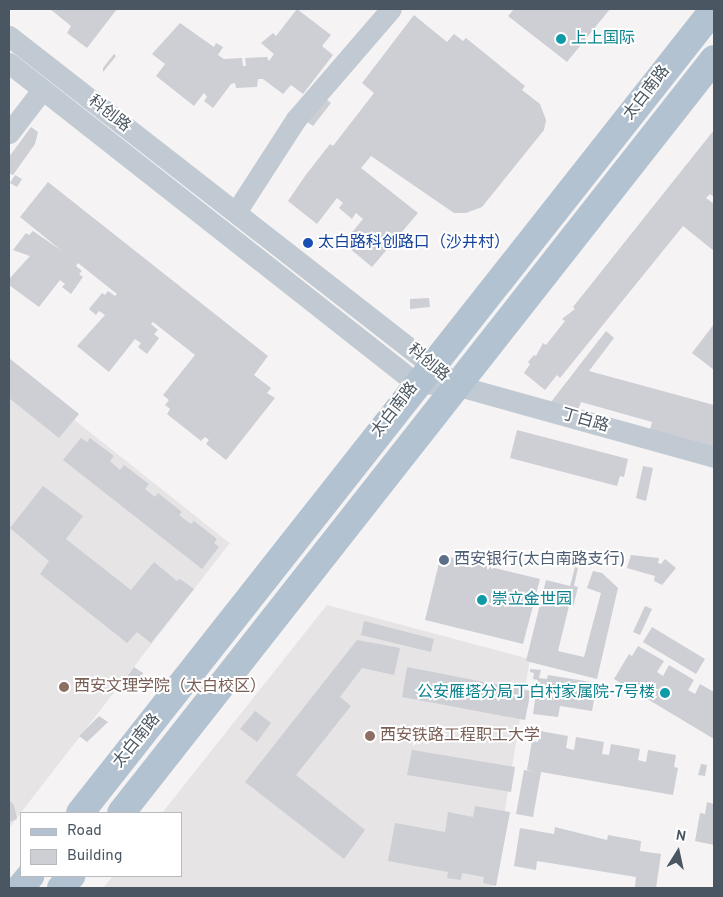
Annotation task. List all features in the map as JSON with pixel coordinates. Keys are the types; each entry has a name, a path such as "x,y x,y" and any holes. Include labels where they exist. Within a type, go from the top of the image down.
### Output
{"main road":[{"name":"太白南路","path":"81,812 424,374 714,9"},
{"name":"太白南路","path":"122,812 455,385 714,59"},
{"path":"20,888 29,877"},
{"path":"61,888 70,877"}],"street":[{"path":"236,212 296,119 391,9"},
{"name":"科创路","path":"9,36 236,212 424,374"},
{"name":"科创路","path":"9,63 42,90 424,374 455,385"},
{"path":"9,133 42,90"},
{"name":"丁白路","path":"455,385 714,457"}],"shaded area":[{"name":"西安文理学院（太白校区）","path":"9,368 232,545 229,544 9,828"},
{"name":"西安铁路工程职工大学","path":"327,605 530,659 492,888 103,888 112,877 182,877 182,812 163,812"}],"building":[{"path":"50,9 117,9 87,48 67,33 71,26"},
{"path":"297,9 331,35 322,46 333,55 303,94 291,85 283,94 263,79 258,79 257,87 236,88 235,83 231,84 213,108 204,101 207,97 204,93 194,106 156,76 165,64 152,54 180,23 214,47 216,43 223,47 218,55 224,59 242,58 243,66 246,66 245,58 267,57 269,61 274,54 261,43 273,33 276,36"},
{"name":"上上国际","path":"514,9 610,9 567,62 508,16"},
{"path":"414,15 447,42 454,34 463,41 466,38 525,86 522,90 540,104 546,120 544,130 482,207 466,213 454,213 371,156 361,168 418,213 372,267 343,243 363,219 356,213 352,219 339,208 343,203 337,198 317,224 288,201 330,144 333,146 374,93 362,83"},
{"path":"114,54 116,56 103,72 103,68"},
{"path":"321,95 331,103 313,126 303,119"},
{"path":"31,127 38,132 35,144 13,175 9,173 9,157"},
{"path":"714,130 714,197 710,194 706,198 714,204 714,251 683,226 560,378 557,375 545,390 524,373 530,364 528,362 534,355 536,356 543,343 546,345 565,321 562,319 575,309 573,307"},
{"path":"15,175 22,179 17,187 10,183"},
{"path":"48,182 268,356 254,375 271,388 267,393 275,398 226,460 206,444 209,440 205,437 201,441 167,414 170,409 165,405 169,400 163,395 195,355 153,322 151,324 158,330 154,334 159,338 147,354 138,347 141,343 135,339 109,372 77,346 105,315 99,311 96,315 89,309 102,293 105,295 108,291 115,296 117,294 78,263 76,266 82,271 79,274 83,277 71,294 62,287 65,284 60,280 39,307 9,285 9,279 30,256 13,250 26,233 29,235 33,231 62,251 20,217"},
{"path":"429,298 430,307 410,309 410,299"},
{"path":"714,324 714,370 692,353"},
{"path":"606,331 614,338 589,371 714,405 714,447 650,429 652,422 581,402 578,410 551,402"},
{"path":"9,358 79,414 59,438 9,398"},
{"path":"517,430 628,459 624,477 620,476 617,486 510,458"},
{"path":"81,438 87,442 90,438 114,456 110,461 120,470 124,465 149,484 145,489 155,497 158,493 182,512 179,515 191,524 194,521 217,539 214,543 219,547 202,569 63,460"},
{"path":"643,466 653,468 646,501 636,498"},
{"path":"43,486 83,516 66,539 131,590 154,562 177,581 180,579 194,589 151,643 137,632 127,643 40,574 49,561 10,528"},
{"name":"崇立·金世园","path":"441,555 540,579 523,644 425,620"},
{"path":"631,555 659,558 658,563 661,564 665,559 676,568 662,585 654,581 655,576 627,568"},
{"path":"575,567 578,568 574,586 578,587 573,607 569,606 558,651 584,657 601,593 587,588 593,571 602,573 618,588 597,679 526,661 546,580 570,586"},
{"path":"645,606 652,609 640,635 633,632"},
{"path":"364,621 434,639 431,652 361,635"},
{"path":"652,627 705,659 696,674 643,642"},
{"path":"357,640 400,648 394,675 362,668 340,697 351,706 296,775 365,830 344,859 245,782"},
{"name":"公安雁塔分局丁白村家属院-7号楼","path":"638,646 664,661 657,672 663,676 669,665 694,680 688,690 695,694 700,684 714,692 714,739 614,679 629,654 632,656"},
{"path":"134,667 143,673 130,694 122,688 125,684 123,682"},
{"path":"407,667 531,691 525,720 402,697"},
{"path":"530,669 541,670 539,678 547,679 548,675 597,683 592,711 560,706 558,717 533,714 538,680 533,679 534,673 530,672"},
{"path":"255,711 271,723 257,742 240,729"},
{"path":"99,716 108,722 87,742 79,736"},
{"path":"540,731 568,736 566,748 574,750 576,737 604,742 602,754 609,755 611,744 640,749 638,760 646,762 648,750 676,755 674,767 678,768 673,795 541,772 533,817 516,814 524,770 535,772 527,770 532,741 538,742"},
{"path":"412,750 515,767 511,792 407,775"},
{"path":"701,764 707,765 705,776 698,775"},
{"path":"9,800 14,805 17,819 9,822"},
{"path":"707,802 714,804 714,845 695,841 700,813 705,814"},
{"path":"475,806 510,812 496,886 483,883 484,877 462,873 461,880 447,878 448,872 388,861 395,823 445,832 448,812 473,817"},
{"path":"555,827 607,840 608,835 641,841 640,851 661,854 656,888 635,887 636,877 537,861 536,870 514,866 520,828 554,834"}],"place":[{"name":"上上国际","path":"561,39"},
{"name":"太白路科创路口（沙井村）","path":"308,243"},
{"name":"西安银行(太白南路支行)","path":"444,560"},
{"name":"崇立·金世园","path":"482,600"},
{"name":"西安文理学院（太白校区）","path":"64,687"},
{"name":"公安雁塔分局丁白村家属院-7号楼","path":"665,693"},
{"name":"西安铁路工程职工大学","path":"370,736"}]}
